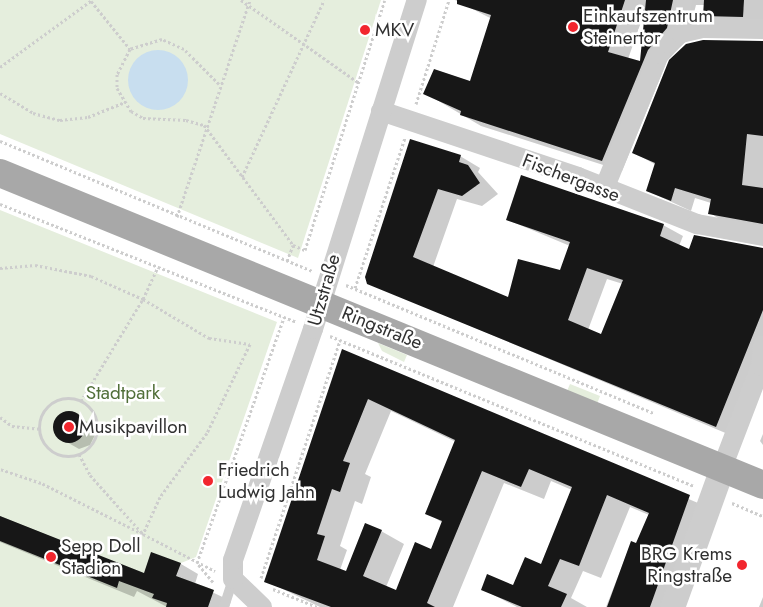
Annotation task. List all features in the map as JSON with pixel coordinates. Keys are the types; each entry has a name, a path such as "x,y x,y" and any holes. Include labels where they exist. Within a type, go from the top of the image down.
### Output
{"main road":[{"name":"Ringstraße","path":"0,173 763,486"}],"street":[{"name":"Utzstraße","path":"233,579 233,560 320,303 417,0"},
{"path":"681,33 684,0"},
{"path":"604,189 658,54 681,33 702,28 763,29"},
{"name":"Fischergasse","path":"381,111 604,189 697,224 763,236"},
{"path":"672,607 760,366 763,345"},
{"path":"233,579 262,607"}],"lane":[{"path":"224,607 233,579"}],"path":[{"path":"0,67 91,0 130,49"},
{"path":"241,0 359,83"},
{"path":"177,216 204,126 250,0"},
{"path":"242,178 301,44 324,0"},
{"path":"219,84 172,42 150,40 130,49 117,74 123,103 143,118 186,120 204,126 293,245 305,250 385,0"},
{"path":"415,106 449,0"},
{"path":"0,93 33,113 60,120 88,117 123,103"},
{"path":"406,135 355,288 664,417"},
{"path":"0,141 287,261 293,245"},
{"path":"0,204 284,317 197,564"},
{"path":"0,268 36,265 64,270 144,299 209,338 250,344 207,433 160,497 143,534"},
{"path":"80,400 144,299 158,267"},
{"path":"259,583 340,340 698,488"},
{"path":"39,429 47,408 56,400 80,400 96,417 97,428 94,439 79,454"},
{"path":"0,417 12,426 39,429"},
{"path":"39,429 53,451 79,454"},
{"path":"79,454 102,490 143,534"},
{"path":"0,469 41,483 204,567"},
{"path":"740,506 763,516"},
{"path":"267,587 317,607"}],"green space":[{"path":"0,0 381,0 298,258 0,134"},
{"name":"Stadtpark","path":"0,210 277,322 196,557 181,563 176,576 214,590 208,607 0,607"},
{"path":"378,343 407,355 404,362 382,351"},
{"path":"570,384 600,396 597,404 567,391"}],"water":[{"path":"158,50 175,55 183,63 188,80 183,97 175,105 158,110 141,105 133,97 128,80 133,63 141,55"}],"building":[{"path":"457,0 625,0 608,52 640,61 646,0 673,0 667,28 648,50 602,161 460,115 461,111 423,94 434,69 470,81 491,15 457,4"},
{"path":"704,0 744,0 743,17 703,16"},
{"path":"703,40 763,41 763,136 747,134 742,185 763,188 763,224 708,214 711,199 675,188 671,201 646,191 655,163 632,153 669,60 686,44"},
{"path":"410,139 461,155 459,162 468,165 480,183 462,196 438,189 413,257 508,297 518,259 560,270 570,242 506,220 521,175 664,224 660,236 689,249 694,235 763,248 763,310 716,427 367,284 365,277","holes":["587,268 623,280 601,334 568,320"]},
{"path":"342,349 690,495 650,607 607,607 631,541 636,543 649,513 607,495 579,566 560,559 548,586 567,594 561,607 522,607 481,590 487,574 513,585 525,557 541,564 572,487 529,469 521,487 482,471 427,603 435,607 331,607 264,582","holes":["368,399 455,440 425,514 442,521 431,549 415,542 396,590 363,576 382,530 365,523 346,571 317,560 325,536 317,534 332,489 340,492 350,463 343,461"]},
{"name":"Musikpavillon","path":"69,411 80,416 85,427 80,438 69,443 58,438 53,427 58,416"},
{"path":"0,516 144,573 151,552 181,563 176,576 214,590 208,607 166,607 167,603 152,598 154,594 119,581 117,588 0,541"}],"place":[{"name":"Einkaufszentrum Steinertor","path":"573,27"},
{"name":"MKV","path":"365,30"},
{"name":"Musikpavillon","path":"69,427"},
{"name":"Friedrich Ludwig Jahn","path":"208,481"},
{"name":"Sepp Doll Stadion","path":"51,557"},
{"name":"BRG Krems Ringstraße","path":"742,565"}]}
